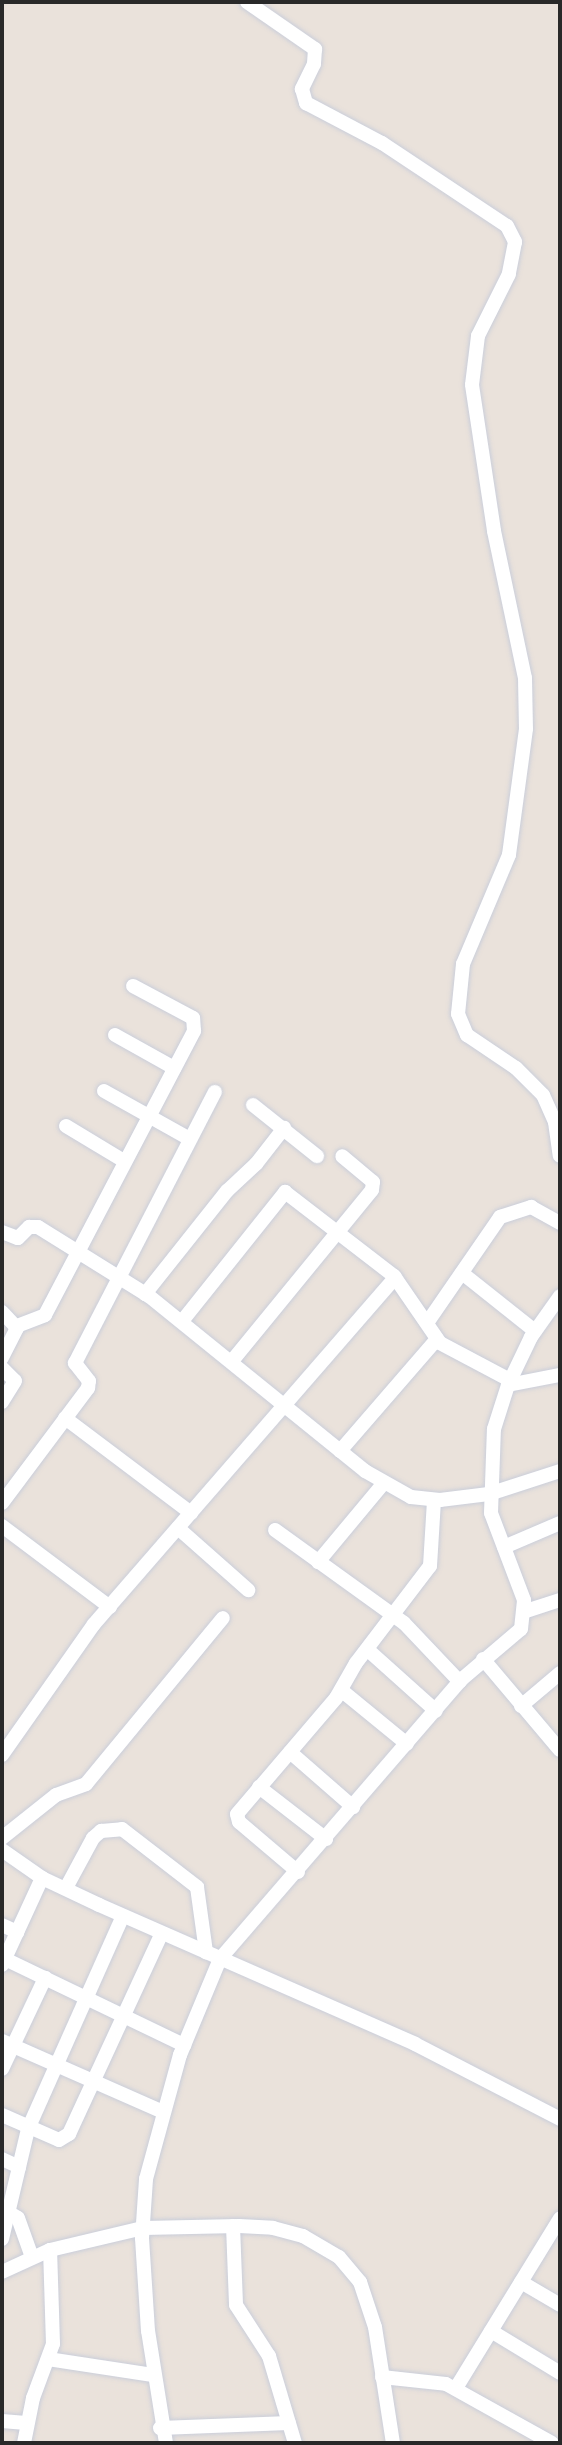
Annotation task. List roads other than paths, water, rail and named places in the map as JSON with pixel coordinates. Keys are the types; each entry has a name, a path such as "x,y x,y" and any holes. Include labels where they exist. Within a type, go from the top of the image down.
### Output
{"street":[{"path":"247,2 316,49 317,56 302,89 306,103 382,143 507,226 516,242 509,274 478,336 472,385 494,531 525,678 526,729 509,855 463,964 458,1014 467,1035 516,1068 543,1095 555,1122 560,1156"},
{"path":"2,1358 17,1326 45,1315 174,1068 195,1021 133,986"},
{"path":"115,1035 174,1068"},
{"path":"104,1091 190,1139"},
{"path":"2,1503 89,1384 75,1363 117,1276 215,1092"},
{"path":"253,1105 317,1156"},
{"path":"66,1126 124,1161"},
{"path":"145,1294 226,1191 256,1164 284,1128"},
{"path":"232,1361 339,1233 373,1186 342,1156"},
{"path":"183,1320 281,1194 290,1194 395,1278 437,1339 464,1359 509,1383 560,1375"},
{"path":"427,1323 507,1212 536,1208 560,1223"},
{"path":"2,1232 18,1238 34,1226 145,1294 183,1320 383,1484 411,1497 434,1500 489,1494 560,1471"},
{"path":"462,1273 535,1331"},
{"path":"2,1755 110,1607 395,1278"},
{"path":"166,2443 160,2428 142,2278 146,2179 161,2111 184,2045 220,1959 460,1682 483,1659 521,1629 526,1611 489,1494 495,1429 509,1383 535,1331 560,1296"},
{"path":"2,1312 17,1326"},
{"path":"340,1451 437,1339"},
{"path":"2,1368 15,1381 2,1402"},
{"path":"65,1418 191,1513"},
{"path":"318,1562 383,1484"},
{"path":"298,1872 239,1822 237,1814 341,1690 430,1566 434,1500"},
{"path":"504,1547 560,1524"},
{"path":"2,1526 110,1607"},
{"path":"178,1528 248,1590"},
{"path":"275,1530 394,1616 460,1682"},
{"path":"526,1611 560,1600"},
{"path":"2,1838 56,1795 86,1784 223,1618"},
{"path":"368,1650 436,1711"},
{"path":"483,1659 521,1706 558,1744"},
{"path":"521,1706 560,1673"},
{"path":"341,1690 407,1744"},
{"path":"290,1752 353,1807"},
{"path":"259,1787 326,1839"},
{"path":"66,1888 93,1838 101,1831 122,1829 197,1887 206,1952"},
{"path":"2,1850 42,1878 470,2070 560,2119"},
{"path":"42,1878 4,1963 45,1978 184,2045"},
{"path":"2,2239 5,2210 28,2129 53,2064 123,1916"},
{"path":"2,1925 18,1932"},
{"path":"2,2115 28,2129 64,2139 162,1933"},
{"path":"2,2069 7,2043 45,1978"},
{"path":"7,2043 161,2111"},
{"path":"2,2160 19,2167"},
{"path":"5,2210 18,2218 32,2257"},
{"path":"456,2388 560,2218"},
{"path":"233,2226 236,2305 269,2356 295,2443"},
{"path":"2,2272 50,2249 143,2228 233,2226 273,2228 303,2236 345,2263 360,2282 375,2327 393,2443"},
{"path":"24,2443 26,2423 52,2344 50,2249"},
{"path":"521,2281 560,2305"},
{"path":"491,2331 560,2373"},
{"path":"48,2359 153,2375"},
{"path":"382,2377 432,2380 456,2388 552,2443"},
{"path":"2,2421 26,2423"},
{"path":"160,2428 289,2423"}]}
